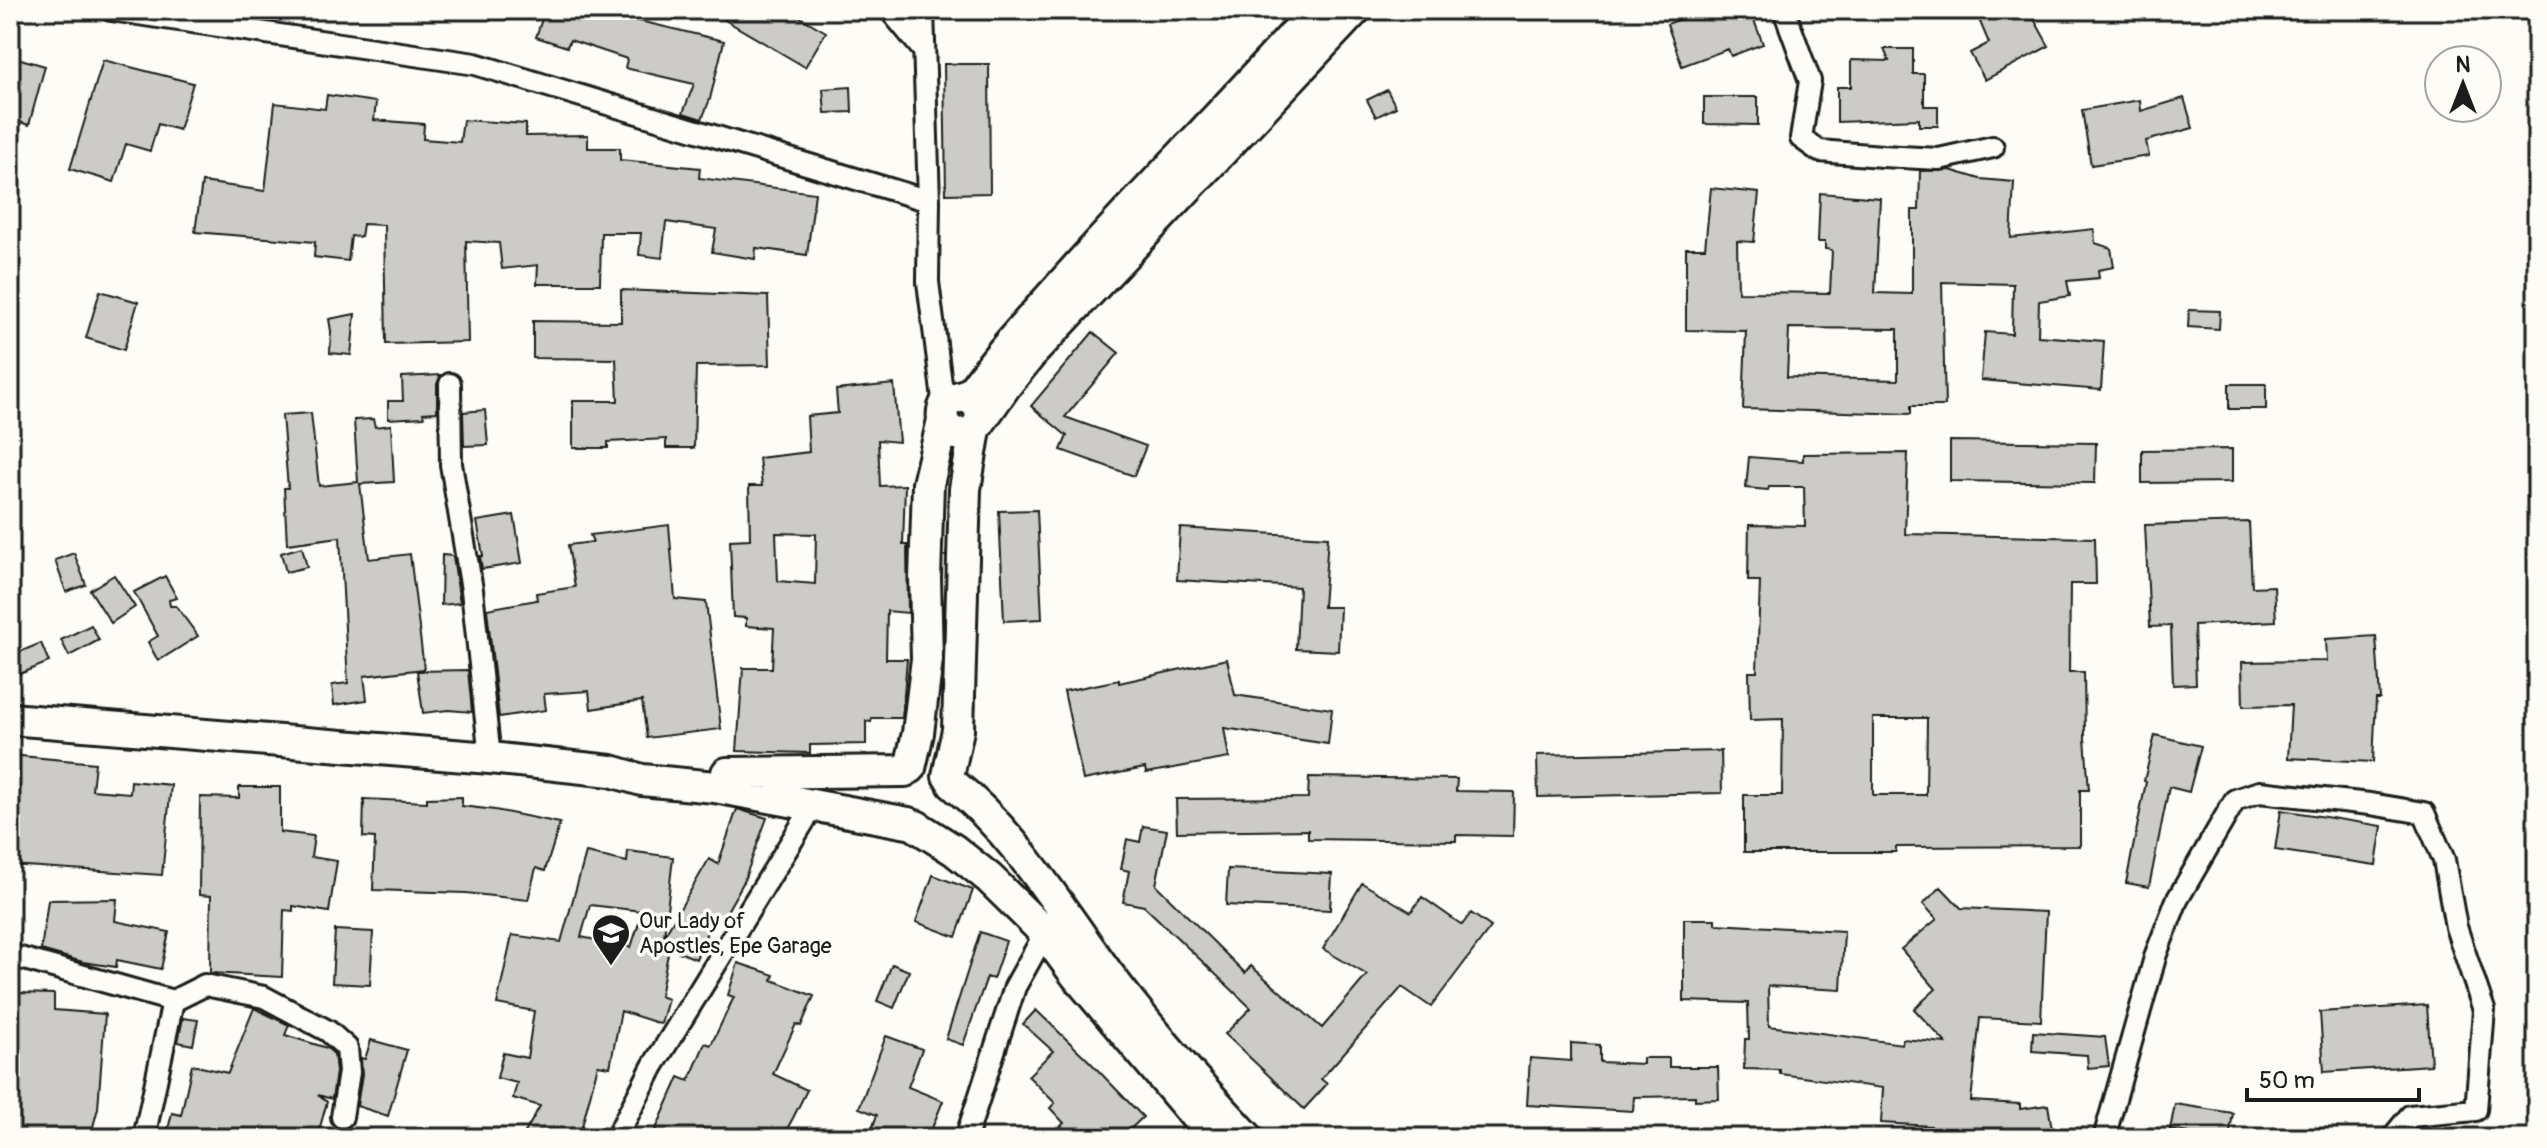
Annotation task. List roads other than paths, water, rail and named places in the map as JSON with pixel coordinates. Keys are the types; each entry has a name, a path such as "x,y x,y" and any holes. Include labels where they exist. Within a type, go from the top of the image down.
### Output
{"street":[{"path":"111,10 475,64 929,201"},
{"path":"890,10 924,51"},
{"path":"10,719 490,758 611,771 642,780 715,787 926,827 944,820 954,804 951,780 958,730 965,489 962,414 928,282 929,201 923,10"},
{"path":"1214,1138 1076,975 1045,933 989,878 897,812 892,798 896,783 907,770 918,733 927,659 925,578 928,484 962,414 988,369 1316,10"},
{"path":"962,414 1032,353 1355,10"},
{"path":"1784,10 1810,81 1801,138 1819,151 1939,159 1993,147"},
{"path":"450,384 451,464 472,590 490,758"},
{"path":"611,771 636,768 750,774 907,770 930,765 951,780 1002,829 1111,977 1248,1138"},
{"path":"2104,1138 2156,954 2177,900 2235,800 2259,792 2424,813 2444,860 2456,927 2484,1010 2476,1110 2410,1116 2392,1138"},
{"path":"616,1138 653,1066 814,805"},
{"path":"966,1138 1015,987 1045,933"},
{"path":"10,955 173,1001 205,985 264,997 328,1031 347,1048 349,1072 342,1117"},
{"path":"144,1138 173,1001"}],"place":[{"name":"Our Lady of Apostles, Epe Garage","path":"611,967"}]}
